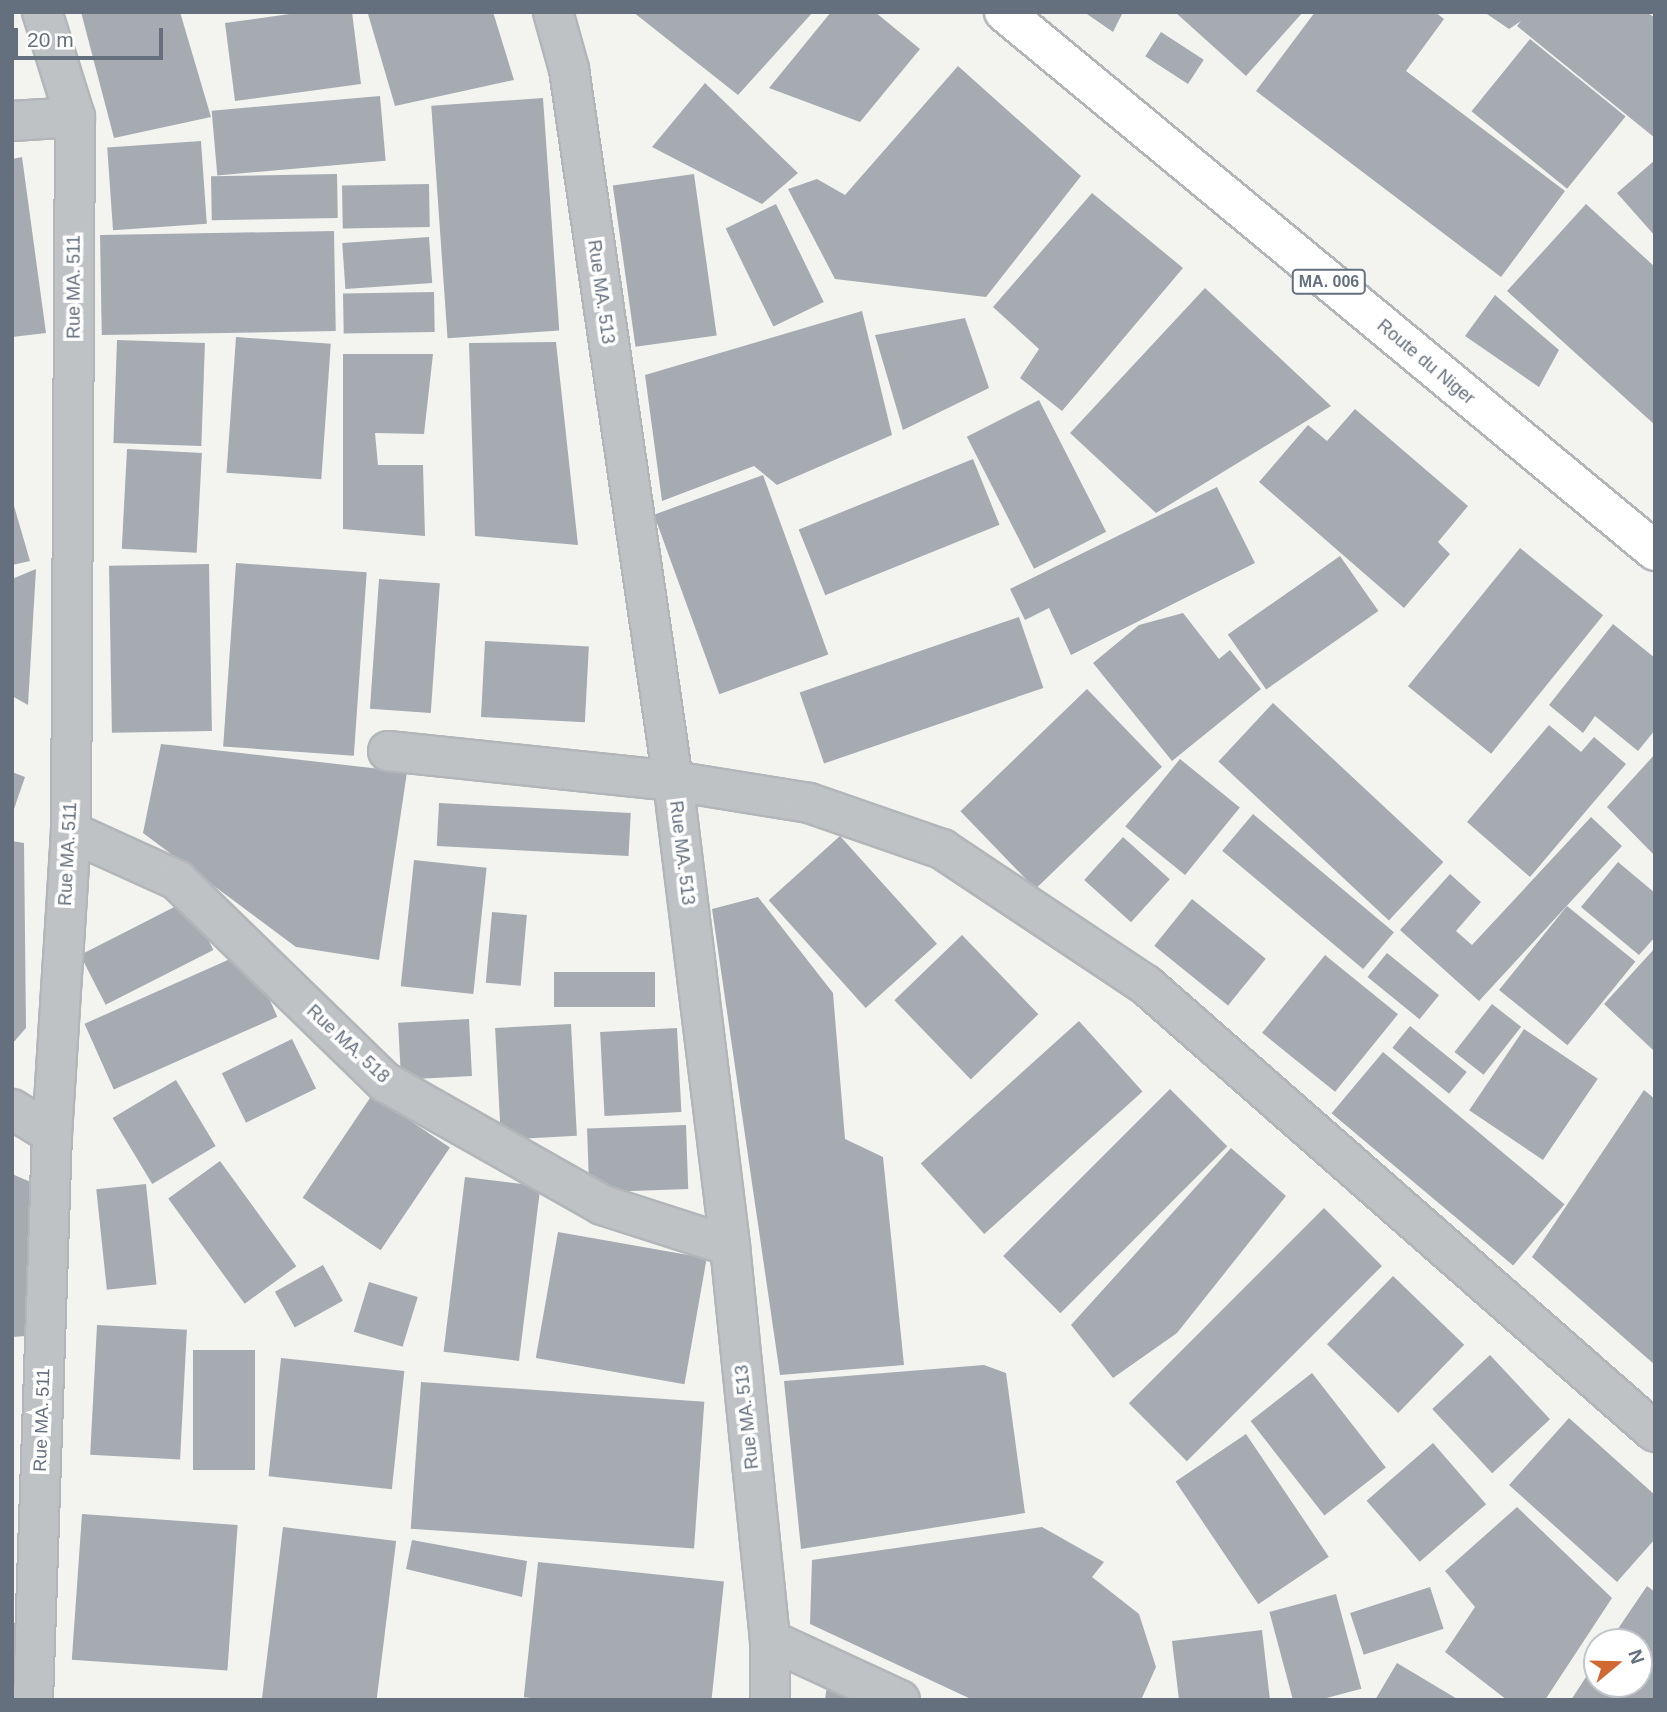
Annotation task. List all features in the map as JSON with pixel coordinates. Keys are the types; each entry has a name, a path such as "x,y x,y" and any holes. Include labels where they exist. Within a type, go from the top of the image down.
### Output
{"main road":[{"name":"Route du Niger","path":"1003,12 1655,551"}],"street":[{"name":"Rue MA. 511","path":"33,1700 52,1134 71,832 75,117 42,12"},
{"name":"Rue MA. 513","path":"553,12 569,69 673,781 730,1247 770,1640 770,1700"},
{"path":"12,121 75,117"},
{"path":"388,751 673,781 809,803 942,849 1146,985 1655,1432"},
{"name":"Rue MA. 518","path":"71,832 177,880 385,1082 602,1205 730,1247"},
{"path":"12,1109 52,1134"},
{"path":"770,1640 900,1700"}],"building":[{"path":"81,12 180,12 211,117 114,138"},
{"path":"304,12 352,12 361,84 235,101 225,23"},
{"path":"493,12 514,80 395,106 368,14"},
{"path":"633,12 813,12 738,95"},
{"path":"831,12 875,12 920,49 860,122 769,88"},
{"path":"1084,12 1123,12 1113,32"},
{"path":"1175,12 1303,12 1246,76"},
{"path":"1315,12 1435,12 1444,19 1406,71 1565,191 1501,277 1256,91"},
{"path":"1484,12 1647,12 1655,18 1655,138 1517,26 1521,21 1509,29"},
{"path":"1161,32 1204,60 1188,84 1145,56"},
{"path":"1530,39 1626,116 1567,189 1471,111"},
{"path":"958,66 1081,176 986,297 835,279 788,189 817,179 845,195"},
{"path":"705,83 798,173 762,204 652,147"},
{"path":"380,96 386,161 217,175 212,111"},
{"path":"543,98 559,330 448,338 431,106"},
{"path":"201,141 207,224 113,230 107,148"},
{"path":"22,157 46,333 12,337 12,159"},
{"path":"1655,160 1655,236 1617,193"},
{"path":"337,174 338,218 212,220 211,176"},
{"path":"694,174 717,335 635,347 613,185"},
{"path":"429,184 430,227 343,229 342,186"},
{"path":"1092,193 1183,268 1062,411 1020,378 1039,349 993,307"},
{"path":"776,204 824,302 773,327 726,229"},
{"path":"1586,204 1655,267 1655,425 1507,291"},
{"path":"334,231 336,331 102,335 100,235"},
{"path":"429,237 432,283 345,289 342,243"},
{"path":"1205,288 1331,406 1156,513 1070,433"},
{"path":"434,292 435,332 344,334 343,294"},
{"path":"1495,295 1559,350 1539,387 1465,336"},
{"path":"862,311 892,435 777,485 754,466 662,501 645,375"},
{"path":"965,318 989,388 903,430 875,335"},
{"path":"236,337 331,344 321,479 227,473"},
{"path":"117,340 205,343 201,446 113,443"},
{"path":"556,342 578,545 475,536 469,343"},
{"path":"343,354 433,354 424,434 375,433 378,465 423,465 425,536 343,529"},
{"path":"1039,400 1106,532 1034,569 967,437"},
{"path":"1355,409 1468,506 1438,542 1450,554 1404,608 1259,482 1308,425 1327,441"},
{"path":"127,449 202,453 197,553 122,549"},
{"path":"973,459 1000,525 825,595 799,529"},
{"path":"763,475 828,654 719,694 654,515"},
{"path":"1217,487 1255,563 1071,655 1049,608 1025,620 1010,589"},
{"path":"12,499 30,561 12,565"},
{"path":"1520,548 1603,615 1491,754 1408,686"},
{"path":"1340,556 1378,611 1266,689 1228,635"},
{"path":"236,563 367,572 354,756 223,747"},
{"path":"209,564 212,731 112,733 109,566"},
{"path":"36,569 28,705 12,696 12,579"},
{"path":"379,579 440,583 431,713 370,709"},
{"path":"1183,613 1219,659 1230,650 1261,689 1172,761 1093,663 1139,625"},
{"path":"1019,617 1043,688 824,763 800,693"},
{"path":"1613,624 1655,658 1655,730 1638,751 1595,716 1583,733 1549,705"},
{"path":"485,641 589,646 585,722 481,717"},
{"path":"1087,689 1162,767 1035,889 960,811"},
{"path":"1273,703 1443,862 1389,920 1218,762"},
{"path":"1549,725 1581,752 1594,737 1626,764 1530,877 1467,822"},
{"path":"161,744 407,772 379,960 296,947 143,833"},
{"path":"1655,754 1655,856 1607,807"},
{"path":"1180,759 1240,807 1185,875 1125,827"},
{"path":"12,772 25,777 13,812 12,812"},
{"path":"439,803 631,813 628,856 437,846"},
{"path":"1253,814 1394,932 1363,969 1222,851"},
{"path":"1591,817 1622,846 1479,1001 1400,930 1450,874 1481,902 1456,931 1472,945"},
{"path":"840,836 937,944 866,1008 769,900"},
{"path":"1123,837 1170,879 1131,922 1084,880"},
{"path":"12,841 24,843 26,1028 12,1044"},
{"path":"414,860 487,868 473,994 401,986"},
{"path":"1618,862 1655,893 1655,937 1639,955 1581,907"},
{"path":"758,897 833,993 845,1139 883,1157 904,1365 780,1375 712,909"},
{"path":"1192,899 1266,959 1228,1005 1154,946"},
{"path":"188,900 213,950 106,1005 80,955"},
{"path":"1567,906 1635,961 1567,1045 1499,990"},
{"path":"492,912 527,915 521,986 486,983"},
{"path":"962,935 1038,1014 971,1079 894,1000"},
{"path":"1655,948 1655,1048 1653,1050 1604,1004"},
{"path":"248,951 277,1017 114,1090 84,1024"},
{"path":"1387,953 1439,995 1420,1019 1367,977"},
{"path":"1325,955 1398,1014 1335,1092 1262,1033"},
{"path":"554,972 655,972 655,1007 554,1007"},
{"path":"1492,1004 1521,1027 1484,1075 1454,1052"},
{"path":"469,1019 472,1076 401,1080 398,1023"},
{"path":"1079,1021 1143,1092 984,1234 921,1164"},
{"path":"571,1024 577,1136 501,1140 495,1028"},
{"path":"1410,1026 1467,1072 1449,1094 1392,1048"},
{"path":"677,1028 681,1112 605,1116 600,1032"},
{"path":"1524,1029 1598,1079 1543,1160 1469,1110"},
{"path":"292,1039 316,1088 246,1123 222,1073"},
{"path":"1383,1052 1565,1204 1513,1266 1332,1113"},
{"path":"176,1080 216,1146 152,1184 113,1118"},
{"path":"1170,1089 1227,1146 1060,1313 1003,1256"},
{"path":"1644,1090 1655,1099 1655,1365 1532,1257"},
{"path":"372,1095 450,1148 381,1250 303,1198"},
{"path":"686,1125 688,1189 589,1192 587,1128"},
{"path":"1231,1148 1286,1196 1177,1333 1113,1378 1071,1325"},
{"path":"220,1161 296,1266 245,1304 168,1199"},
{"path":"12,1174 33,1183 26,1336 12,1337"},
{"path":"465,1177 540,1186 519,1361 444,1352"},
{"path":"146,1184 157,1284 107,1290 96,1189"},
{"path":"1324,1208 1382,1266 1187,1461 1129,1403"},
{"path":"558,1232 707,1258 684,1384 536,1358"},
{"path":"323,1265 343,1301 295,1328 275,1292"},
{"path":"1393,1276 1464,1345 1398,1413 1327,1344"},
{"path":"369,1282 418,1297 403,1347 354,1332"},
{"path":"97,1325 187,1330 180,1460 90,1455"},
{"path":"193,1350 255,1350 255,1470 193,1470"},
{"path":"1490,1355 1550,1419 1492,1473 1432,1409"},
{"path":"281,1358 404,1371 392,1489 269,1476"},
{"path":"984,1365 1006,1373 1025,1513 801,1549 784,1381"},
{"path":"1312,1373 1386,1468 1324,1516 1251,1421"},
{"path":"421,1382 704,1402 694,1548 411,1529"},
{"path":"1569,1418 1655,1495 1655,1539 1617,1582 1509,1485"},
{"path":"1246,1434 1329,1557 1258,1604 1176,1482"},
{"path":"1433,1443 1486,1504 1420,1562 1367,1501"},
{"path":"1517,1507 1612,1598 1592,1628 1583,1628 1583,1642 1545,1700 1507,1700 1445,1652 1475,1607 1445,1571"},
{"path":"82,1514 238,1525 227,1671 72,1660"},
{"path":"283,1527 396,1541 377,1700 262,1700"},
{"path":"1042,1527 1104,1562 1092,1577 1139,1614 1156,1667 1141,1700 973,1700 810,1624 812,1560"},
{"path":"412,1540 527,1561 522,1597 406,1569"},
{"path":"538,1562 724,1582 712,1700 550,1700 524,1697"},
{"path":"1647,1586 1655,1592 1655,1700 1571,1700 1583,1682 1583,1698 1653,1698 1653,1628 1618,1628"},
{"path":"1430,1587 1444,1629 1364,1655 1350,1613"},
{"path":"1336,1594 1361,1689 1319,1700 1293,1700 1269,1612"},
{"path":"1262,1630 1270,1700 1179,1700 1172,1641"},
{"path":"1397,1663 1459,1700 1375,1700"},
{"path":"827,1685 861,1700 825,1700"}]}
